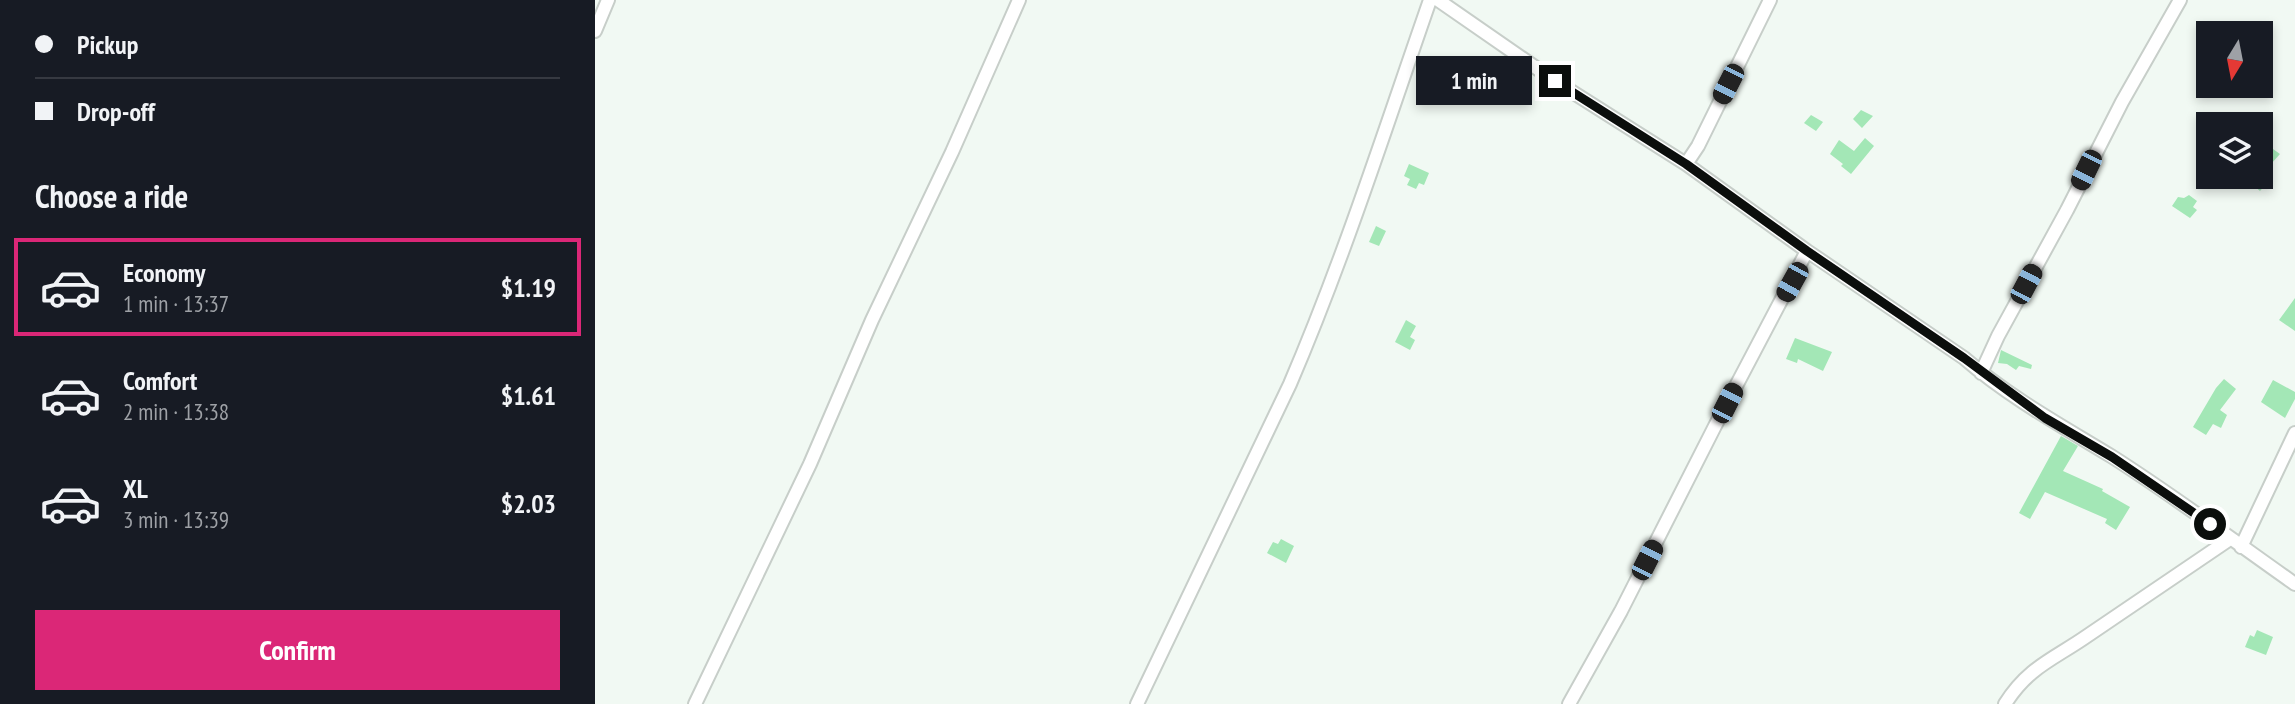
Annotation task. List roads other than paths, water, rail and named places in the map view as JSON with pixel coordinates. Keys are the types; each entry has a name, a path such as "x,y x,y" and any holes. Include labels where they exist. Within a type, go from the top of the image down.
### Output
{"street":[{"path":"595,31 608,0"},
{"path":"695,704 810,464 872,320 952,152 1019,0"},
{"path":"1137,704 1313,332 1360,206 1430,0"},
{"path":"1438,0 1555,81 1686,164 1807,251 1964,358 2045,418 2112,457 2295,584"},
{"path":"1686,164 1698,146 1770,0"},
{"path":"1981,373 2122,102 2180,0"},
{"path":"1569,704 1621,611 1807,251"},
{"path":"2005,704 2018,685 2040,665 2236,543 2295,433"}]}
